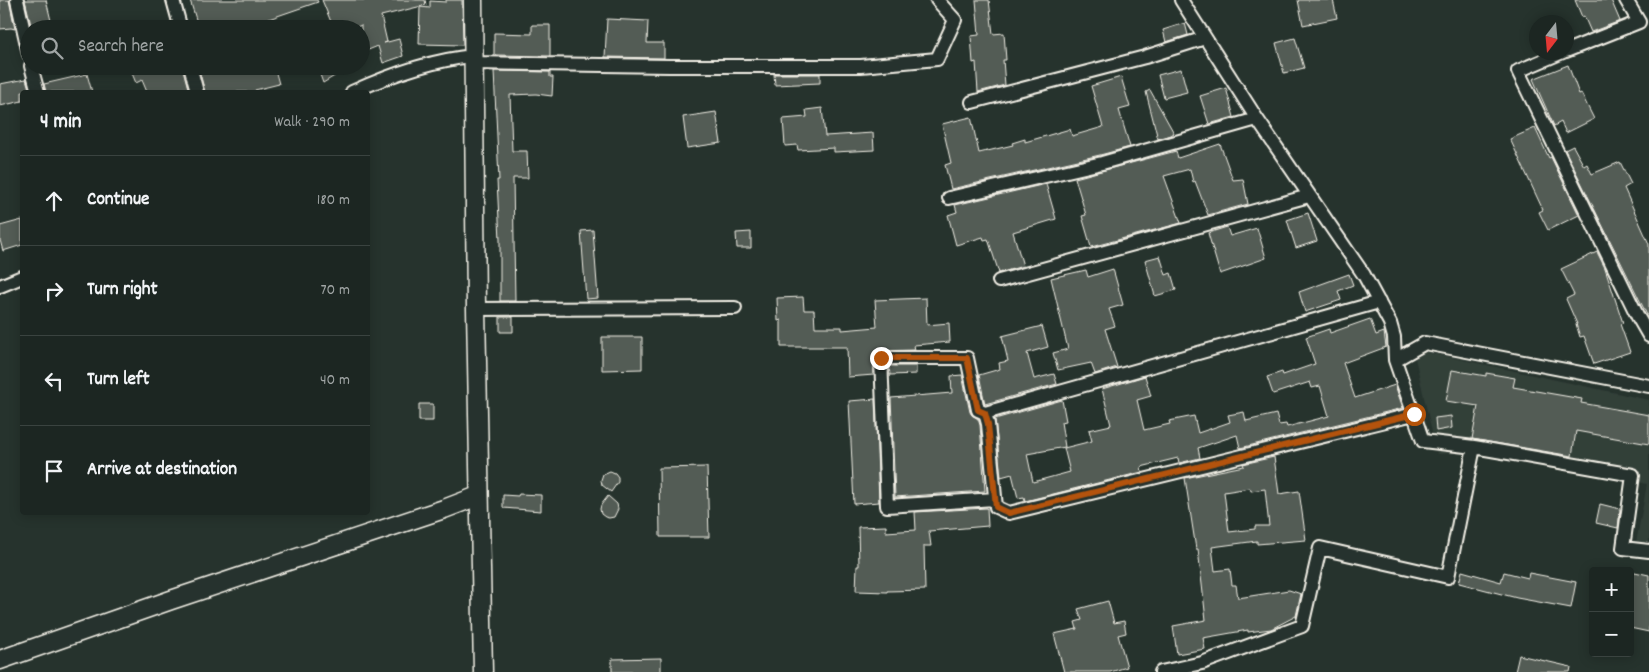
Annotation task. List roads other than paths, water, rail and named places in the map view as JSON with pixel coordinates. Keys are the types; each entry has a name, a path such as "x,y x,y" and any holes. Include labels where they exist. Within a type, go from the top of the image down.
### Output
{"street":[{"path":"17,0 21,20"},
{"path":"173,0 179,20"},
{"path":"473,0 478,496 483,672"},
{"path":"356,90 388,76 451,58 669,66 861,66 938,58 955,20 937,0"},
{"path":"1181,0 1309,196 1364,275 1379,302 1390,323 1394,338 1395,360 1423,441 1474,447 1633,475 1623,548 1649,551"},
{"path":"1574,48 1639,22 1626,0"},
{"path":"972,102 1145,57 1205,38"},
{"path":"1545,60 1518,71 1649,336"},
{"path":"34,75 38,90"},
{"path":"192,75 196,90"},
{"path":"949,198 1102,162 1258,119"},
{"path":"999,281 1309,196"},
{"path":"0,286 20,278"},
{"path":"995,499 887,506 881,358 967,358 978,410 985,413 1379,302"},
{"path":"476,309 735,308"},
{"path":"1395,360 1425,343 1649,386"},
{"path":"985,413 988,424 996,507 1009,513 1414,414"},
{"path":"1161,672 1202,663 1302,626 1320,548 1448,577 1474,447"},
{"path":"0,660 478,496"}]}
